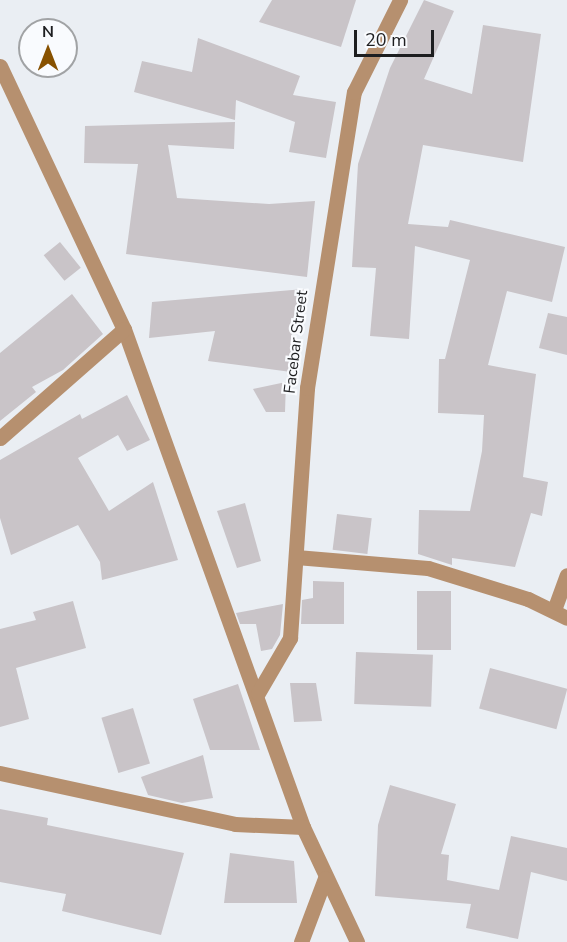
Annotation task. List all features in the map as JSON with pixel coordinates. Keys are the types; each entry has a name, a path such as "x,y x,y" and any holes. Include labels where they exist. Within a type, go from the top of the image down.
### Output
{"street":[{"name":"Facebar Street","path":"258,693 288,648 308,388 335,188 354,92 400,0"},
{"path":"0,66 124,329 258,693 303,827 357,942"},
{"path":"0,438 124,329"},
{"path":"296,557 428,568 561,614 567,575"},
{"path":"0,773 224,823 303,827"},
{"path":"301,942 325,878"}],"building":[{"path":"272,0 356,0 341,47 259,22"},
{"path":"424,0 454,11 424,79 472,94 483,25 541,34 523,162 423,145 408,224 448,227 450,220 565,247 552,302 507,291 488,365 536,374 523,477 548,482 542,516 531,513 515,567 452,558 452,565 418,554 419,510 470,511 482,451 484,415 438,413 439,359 445,359 470,260 415,246 409,339 370,336 376,268 352,267 358,164 390,68"},
{"path":"198,38 300,76 293,95 336,102 326,158 289,152 295,122 236,100 235,120 134,92 142,61 192,72"},
{"path":"235,122 234,149 168,145 177,198 269,204 315,201 307,277 126,254 138,164 84,163 85,126"},
{"path":"60,242 81,268 64,281 44,255"},
{"path":"304,289 291,337 291,372 208,361 215,331 149,338 152,302"},
{"path":"72,294 103,334 63,370 32,387 36,392 0,421 0,353"},
{"path":"548,313 567,317 567,355 539,348"},
{"path":"286,382 285,412 266,412 253,389"},
{"path":"127,395 150,440 127,451 118,435 78,458 109,511 153,482 178,560 102,580 100,562 78,525 11,555 0,518 0,460 80,414 82,419"},
{"path":"245,503 261,561 237,568 217,511"},
{"path":"337,514 372,518 367,554 333,550"},
{"path":"313,581 344,582 344,624 301,624 302,600 313,598"},
{"path":"417,591 451,591 451,650 417,650"},
{"path":"73,601 86,648 16,668 29,719 0,727 0,629 36,620 33,612"},
{"path":"283,604 280,635 272,649 261,651 256,624 240,624 236,613"},
{"path":"356,652 433,655 431,707 354,704"},
{"path":"490,668 567,689 556,729 479,709"},
{"path":"290,683 316,683 322,721 294,722"},
{"path":"238,684 260,750 210,750 193,699"},
{"path":"133,708 150,763 118,773 101,718"},
{"path":"203,755 213,798 182,803 148,795 141,777"},
{"path":"390,785 456,804 441,854 449,855 447,880 499,890 511,836 567,848 567,881 531,872 518,939 466,928 471,904 375,896 378,825"},
{"path":"0,809 48,818 47,825 184,853 161,935 62,911 66,894 0,882"},
{"path":"230,853 294,861 297,903 224,903"}]}
